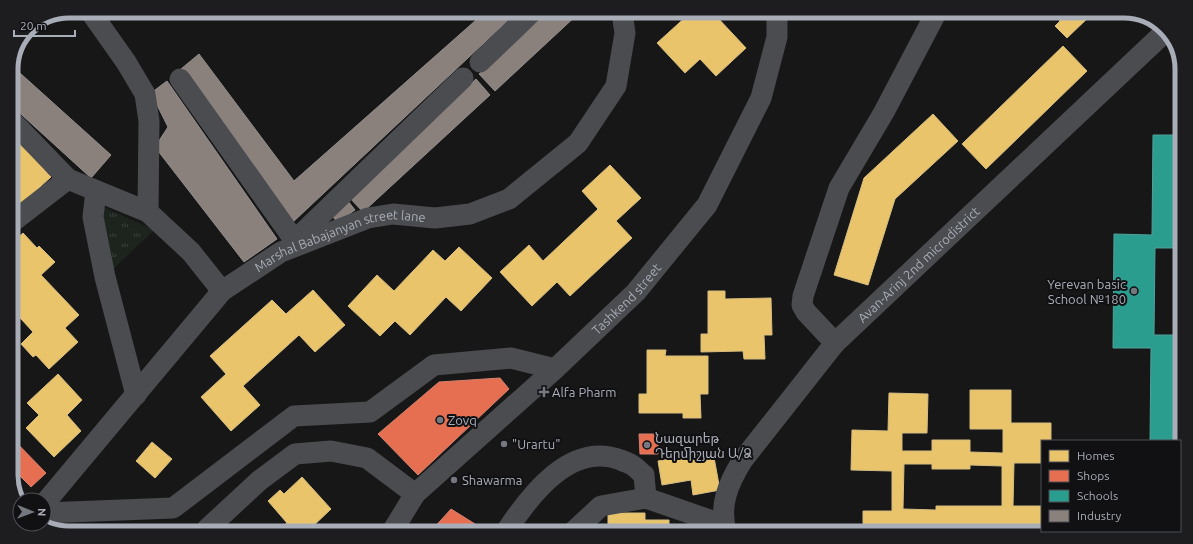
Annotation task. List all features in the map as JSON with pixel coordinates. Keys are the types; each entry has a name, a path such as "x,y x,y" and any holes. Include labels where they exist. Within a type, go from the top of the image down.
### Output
{"street":[{"path":"95,18 126,62 145,94 149,121 148,212"},
{"path":"480,62 526,18"},
{"name":"Marshal Babajanyan street lane","path":"52,495 222,291 288,247 368,218 393,214 435,218 470,214 509,199 578,143 616,86 625,33 623,18"},
{"name":"Tashkend street","path":"395,526 415,494 555,369 636,292 707,205 761,98 777,37 777,18"},
{"path":"835,343 806,312 802,304 803,296 839,188 884,112 933,18"},
{"name":"Avan-Arinj 2nd microdistrict","path":"725,526 724,502 730,479 742,461 835,343 1162,35"},
{"path":"180,78 288,247 463,78"},
{"path":"18,127 68,179 148,212 191,252 222,291"},
{"path":"18,218 68,179"},
{"path":"96,191 93,217 105,277 136,395"},
{"path":"52,513 173,508 294,416 370,412 434,365 511,358 555,369"},
{"path":"210,526 260,480 295,454 331,451 366,458 415,494"},
{"path":"510,526 540,488 559,471 574,461 592,456 612,457 632,465 644,475 646,498"},
{"path":"579,526 601,506 646,498 720,526"}],"green space":[{"path":"101,206 154,230 109,273"}],"building: Homes":[{"path":"685,18 718,18 746,48 716,76 700,59 685,73 657,43"},
{"path":"1058,18 1088,18 1067,38 1055,26 1060,21"},
{"path":"1063,46 1087,71 986,169 962,144"},
{"path":"933,114 958,141 895,199 868,285 834,275 864,178"},
{"path":"19,141 51,177 19,206 18,205"},
{"path":"610,165 641,198 616,221 632,238 570,296 557,282 532,306 500,272 529,245 543,261 598,209 582,191"},
{"path":"23,233 37,248 39,246 55,262 41,275 79,315 65,328 78,342 49,369 36,355 33,357 21,344 33,332 18,316 18,238"},
{"path":"459,247 492,278 461,311 446,297 410,335 395,321 380,336 348,306 377,275 394,291 433,250 445,261"},
{"path":"313,290 345,325 315,352 299,335 243,386 260,405 231,431 201,397 226,374 210,356 272,300 286,314"},
{"path":"708,291 725,291 725,299 771,298 772,335 764,335 765,359 744,359 743,351 701,352 701,334 708,334"},
{"path":"647,350 666,350 665,356 708,356 708,394 700,394 701,418 683,418 683,413 639,413 639,394 647,394"},
{"path":"58,374 82,400 67,415 81,431 54,457 26,428 39,415 27,403"},
{"path":"970,390 1011,390 1011,423 1051,423 1051,440 1041,440 1041,463 1014,463 1013,506 1041,506 1041,526 863,526 863,511 892,511 892,471 851,470 852,430 888,431 889,393 928,394 927,433 902,433 902,451 932,451 932,440 970,440 970,452 1003,453 1003,429 970,429","holes":["904,464 932,464 932,469 970,469 970,465 1002,466 1002,506 936,506 936,510 903,509"]},
{"path":"152,442 172,459 155,478 136,461"},
{"path":"713,452 720,490 693,495 691,480 662,485 658,461"},
{"path":"302,477 331,509 313,526 283,526 287,523 268,501 280,490 284,494"},
{"path":"608,513 645,513 645,520 669,520 669,526 608,526"}],"building: Shops":[{"path":"500,378 509,389 418,475 378,434 439,382"},
{"path":"639,434 658,434 658,454 640,454"},
{"path":"18,444 46,473 31,487 18,474"},
{"path":"451,509 478,526 436,526"}],"building: Schools":[{"name":"Yerevan basic School №180","path":"1153,135 1175,135 1175,248 1155,248 1154,335 1175,335 1175,440 1150,440 1151,348 1113,348 1114,234 1152,235"}],"building: Industry":[{"path":"478,18 511,18 293,222 181,69 199,54 294,181"},
{"path":"540,18 574,18 495,91 479,74"},
{"path":"18,71 111,155 91,178 18,111"},
{"path":"476,79 490,95 363,212 348,196"},
{"path":"167,81 277,239 244,262 155,147 168,127 151,93"},
{"path":"348,201 355,210 337,222 330,213"}],"place":[{"name":"Yerevan basic School №180","path":"1134,291"},
{"name":"Alfa Pharm","path":"544,392"},
{"name":"Zovq","path":"440,420"},
{"name":"\"Urartu\"","path":"504,444"},
{"name":"Նազարեթ Դերմիշյան Ա/Ձ","path":"647,445"},
{"name":"Shawarma","path":"454,480"}]}
